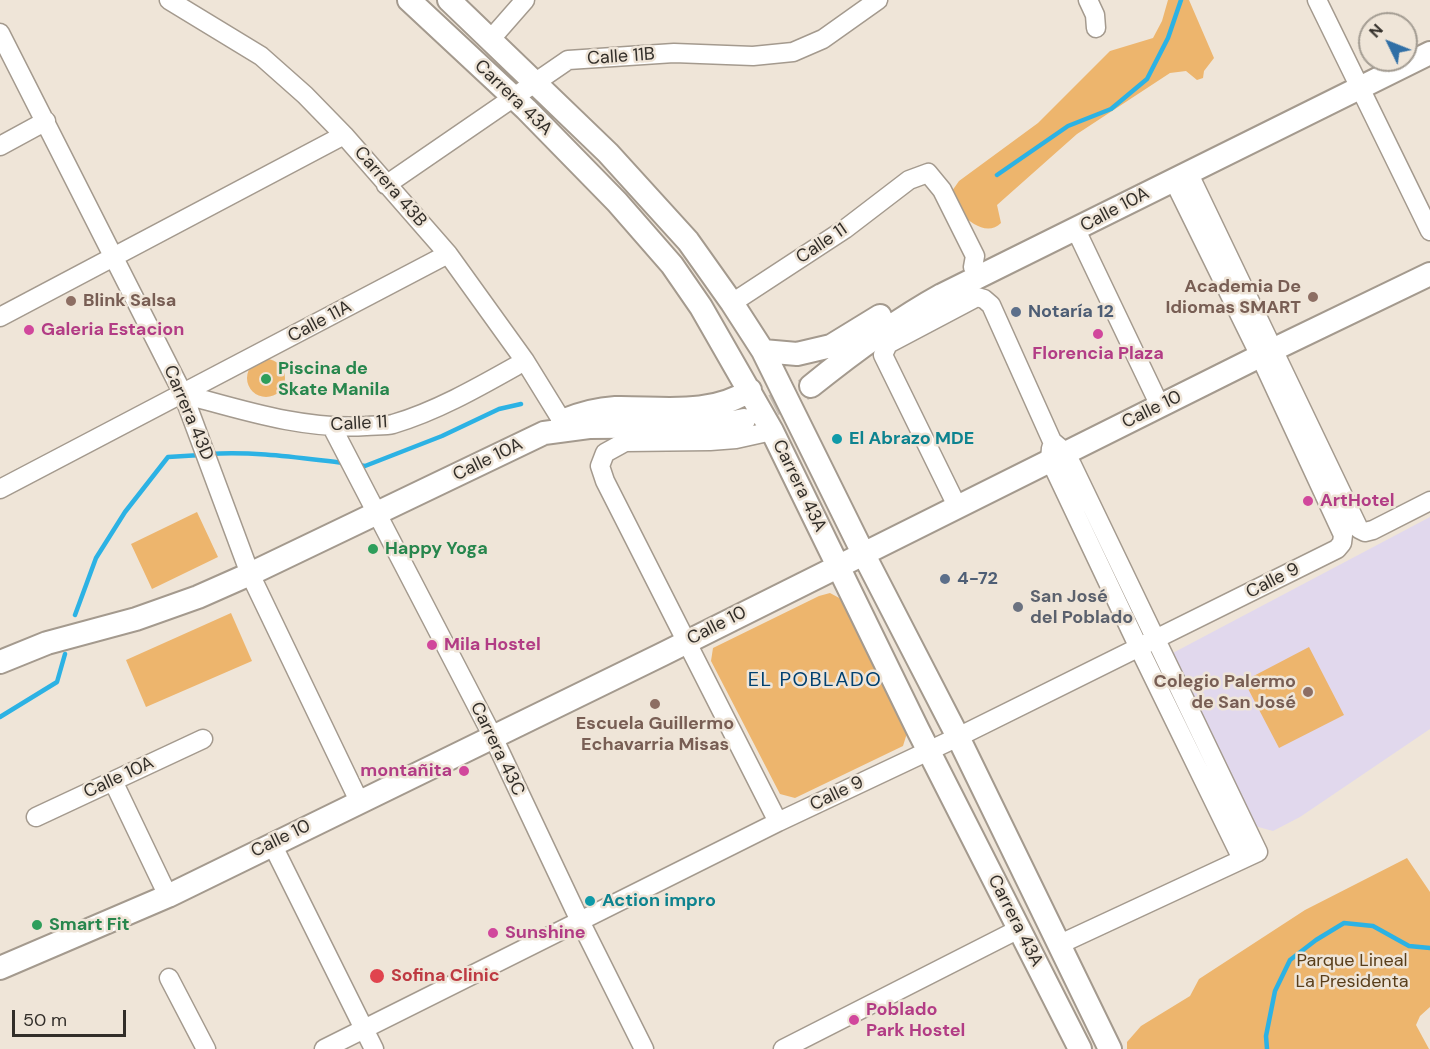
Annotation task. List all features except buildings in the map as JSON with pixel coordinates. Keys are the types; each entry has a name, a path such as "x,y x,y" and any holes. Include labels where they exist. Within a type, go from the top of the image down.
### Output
{"main road":[{"name":"Carrera 43A","path":"408,0 513,97 617,202 672,265 701,307 772,431 1080,1049"},
{"name":"Carrera 43A","path":"449,0 608,153 688,241 763,351 863,553 958,737 1110,1049"},
{"name":"Calle 10A","path":"812,386 870,339 907,315 1180,175 1430,53"},
{"path":"763,351 797,354 831,346 887,312 973,267 1026,254"},
{"name":"Calle 10","path":"0,968 168,896 838,566 957,506 1056,451 1160,406 1430,274"},
{"path":"553,427 584,412 613,408 694,408 721,404 738,398 750,390"},
{"name":"Calle 10A","path":"250,574 553,427 713,426 744,420"},
{"path":"0,662 82,632 166,610 250,574"}],"street":[{"name":"Carrera 43B","path":"169,0 261,56 305,95 344,135 448,254 525,361 553,427"},
{"path":"490,40 525,0"},
{"name":"Calle 11B","path":"386,184 568,60 674,53 753,56 793,52 823,39 879,0"},
{"path":"1088,0 1096,19 1096,28"},
{"path":"1317,0 1430,231"},
{"name":"Carrera 43D","path":"0,33 183,394 250,574 359,801"},
{"path":"0,146 46,121"},
{"path":"0,318 344,135"},
{"name":"Calle 11","path":"732,303 845,229 909,180 928,173 942,190 975,256 973,267"},
{"path":"1180,175 1353,536"},
{"path":"1076,230 1160,406"},
{"name":"Calle 11A","path":"0,489 448,254"},
{"path":"957,506 883,355 888,344 977,297 991,305 1056,451 1250,855 1058,945"},
{"name":"Calle 11","path":"183,394 303,424 332,428 391,424 486,383 525,361"},
{"path":"347,454 366,426"},
{"name":"Carrera 43C","path":"332,428 493,737 580,921 644,1049"},
{"path":"772,431 710,441 625,442 605,453 600,466 605,482 688,641 778,822"},
{"name":"Calle 9","path":"324,1049 778,822 1147,644 1353,536 1430,501"},
{"name":"Calle 10A","path":"36,817 203,739"},
{"path":"113,781 168,896"},
{"path":"272,844 374,1049"},
{"path":"783,1049 1019,929"},
{"path":"169,978 206,1049"}],"shaded area":[{"name":"Colegio Palermo de San José","path":"1430,517 1430,729 1300,817 1273,831 1251,825 1169,655"}],"green space":[{"path":"1168,0 1189,0 1214,58 1204,71 1203,78 1197,80 1186,71 1170,73 1077,134 997,205 1001,223 996,227 981,227 966,218 959,209 952,191 959,181 1038,123 1110,51 1153,38 1162,21"},
{"name":"Piscina de Skate Manila","path":"266,359 280,364 285,378 280,392 266,397 252,392 247,378 252,364"},
{"path":"197,512 218,557 152,589 131,544"},
{"path":"830,593 843,600 907,733 903,746 795,798 780,794 711,661 713,648 819,596"},
{"path":"231,613 252,661 146,707 126,660"},
{"path":"1309,647 1344,715 1279,748 1244,681"},
{"name":"Parque Lineal La Presidenta","path":"1407,858 1430,892 1430,1007 1420,1016 1416,1025 1429,1049 1127,1049 1127,1042 1141,1026 1190,996 1199,979 1305,910"}],"waterway":[{"path":"997,175 1068,126 1111,109 1147,79 1168,38 1181,0"},
{"path":"359,465 365,466 442,436 499,409 521,404"},
{"path":"209,454 260,454 344,463"},
{"path":"75,615 96,558 125,512 168,457 201,455"},
{"path":"0,717 57,682 65,654"},
{"path":"1267,1049 1266,1036 1275,991 1290,960 1316,940 1344,923 1373,926 1409,946 1430,948"}],"tunnel":[{"path":"744,420 811,386"}],"place":[{"name":"Academia De Idiomas SMART","path":"1313,297"},
{"name":"Blink Salsa","path":"71,301"},
{"name":"Notaría 12","path":"1016,312"},
{"name":"Galeria Estacion","path":"29,330"},
{"name":"Florencia Plaza","path":"1098,334"},
{"name":"Piscina de Skate Manila","path":"266,379"},
{"name":"El Abrazo MDE","path":"837,439"},
{"name":"ArtHotel","path":"1308,501"},
{"name":"Happy Yoga","path":"373,549"},
{"name":"4-72","path":"945,579"},
{"name":"San José del Poblado","path":"1018,607"},
{"name":"Mila Hostel","path":"432,645"},
{"name":"Colegio Palermo de San José","path":"1308,692"},
{"name":"Escuela Guillermo Echavarria Misas","path":"655,704"},
{"name":"montañita","path":"464,771"},
{"name":"Action impro","path":"590,901"},
{"name":"Smart Fit","path":"37,925"},
{"name":"Sunshine","path":"493,933"},
{"name":"Sofina Clinic","path":"377,976"},
{"name":"Poblado Park Hostel","path":"854,1020"}],"district":[{"name":"EL POBLADO","path":"815,681"}]}
